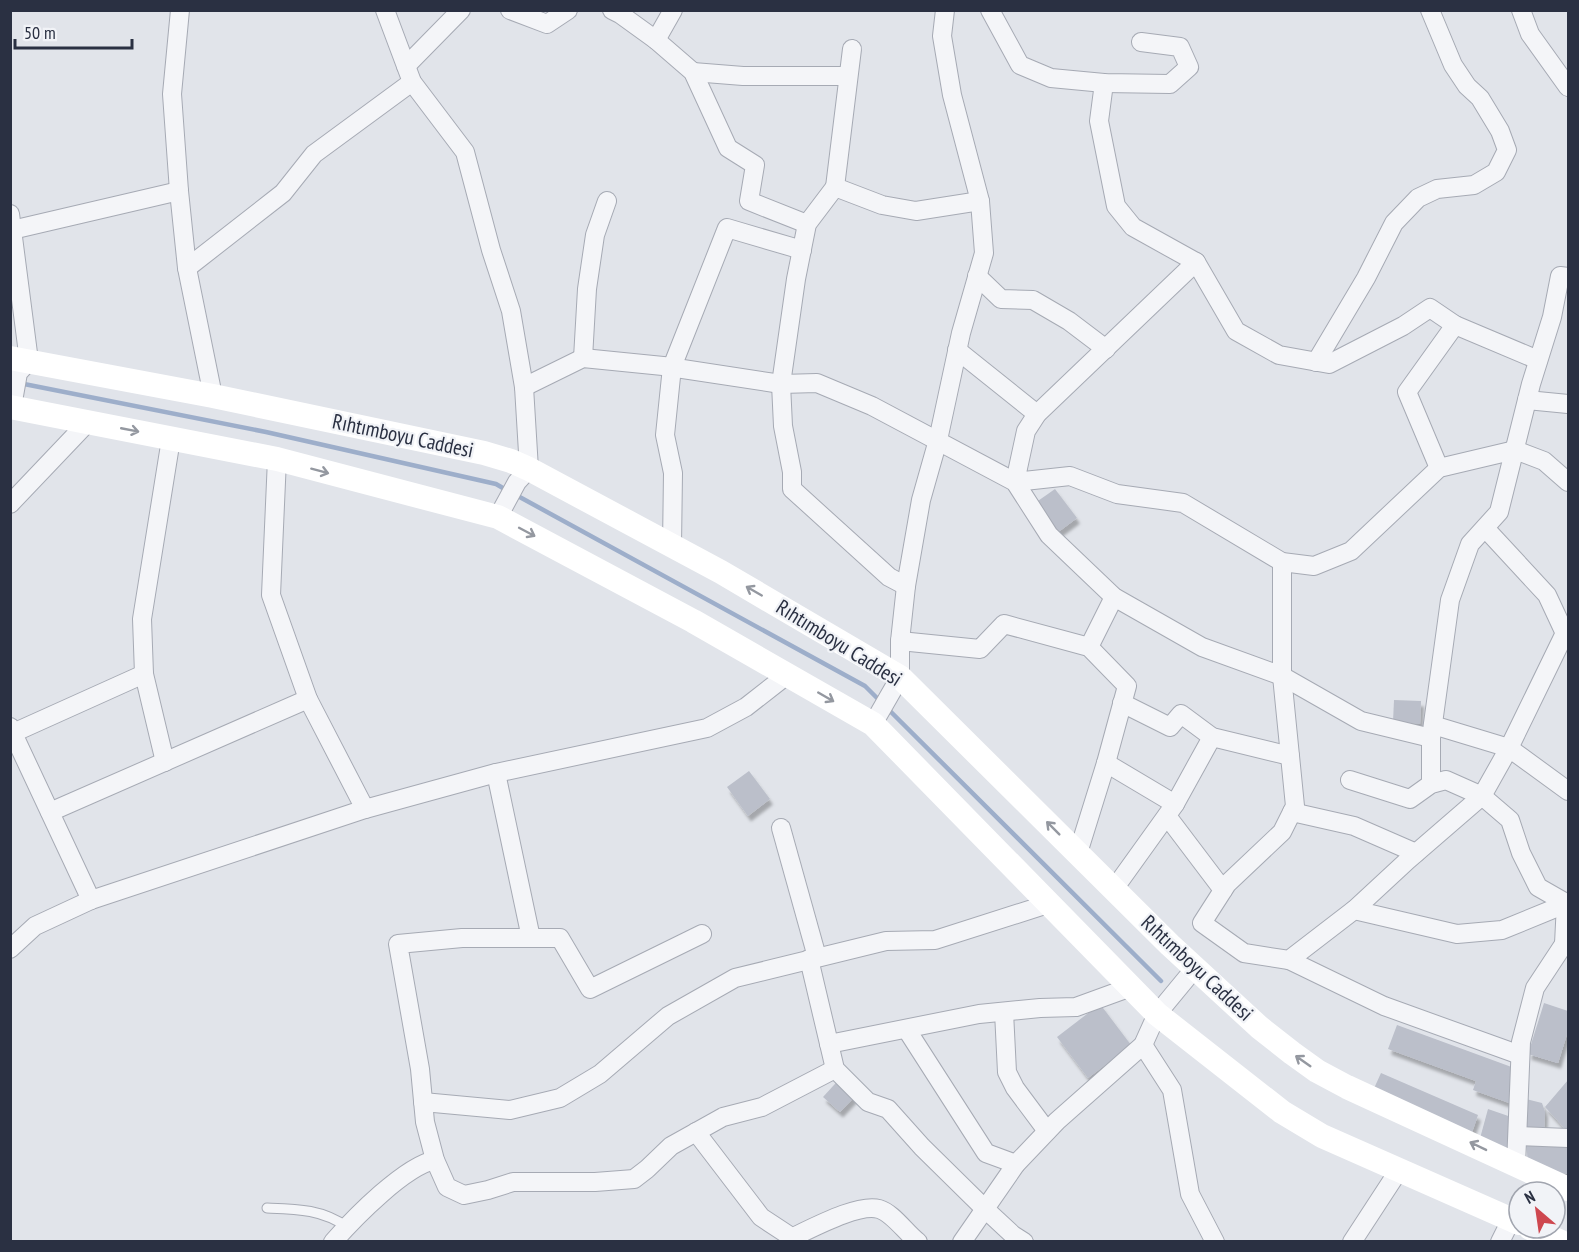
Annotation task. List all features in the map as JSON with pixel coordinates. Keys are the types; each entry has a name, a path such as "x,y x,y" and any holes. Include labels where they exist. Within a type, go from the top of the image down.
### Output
{"street":[{"path":"180,10 172,94 179,191 187,268 213,396"},
{"path":"385,10 409,74 465,152 491,250 511,311 524,387 523,475 502,511"},
{"path":"187,268 283,193 314,154 409,74 461,10"},
{"path":"510,10 547,24 568,10"},
{"path":"612,10 656,40 693,72 728,148 755,165 749,201 807,224"},
{"path":"656,40 673,10"},
{"path":"875,720 896,686 906,586 921,500 938,440 957,350 984,253 980,201 952,95 942,36 945,10"},
{"path":"990,10 1020,65 1051,78 1104,83 1170,84 1189,68 1179,47 1142,42"},
{"path":"1316,362 1366,278 1394,223 1418,198 1437,189 1474,185 1496,172 1507,150 1500,131 1480,98 1467,86 1453,65 1430,10"},
{"path":"1521,10 1530,34 1569,87"},
{"path":"852,49 835,187 807,224 802,250 781,384 783,426 792,472 792,489 889,577 906,586"},
{"path":"693,72 743,76 848,76"},
{"path":"1104,83 1099,121 1116,206 1133,227 1196,262 1236,331 1279,355 1329,364 1402,326 1430,308 1455,325 1538,360"},
{"path":"835,187 882,205 916,211 980,201"},
{"path":"179,191 11,222 19,364 12,404 88,422 277,459 502,511 787,675 875,720 1048,904 1157,1014 1282,1112 1322,1136 1507,1218"},
{"path":"584,358 588,289 595,235 607,201"},
{"path":"672,545 673,472 665,435 672,367 727,228 802,250"},
{"path":"1015,482 1026,431 1037,414 1196,262"},
{"path":"977,276 1000,299 1033,300 1069,321 1106,349"},
{"path":"1431,784 1432,732 1450,600 1470,544 1499,512 1527,400 1552,317 1560,276 1569,277"},
{"path":"1439,468 1407,392 1455,325"},
{"path":"957,350 1037,414"},
{"path":"524,387 584,358 672,367 781,384 817,383 873,406 1015,482 1049,536 1114,597 1202,647 1282,676 1361,721 1432,732 1509,748 1569,791"},
{"name":"Rıhtımboyu Caddesi","path":"19,364 213,396 484,453 511,461 523,475 672,545 896,686 1078,853 1195,968 1259,1027 1317,1071 1379,1102 1553,1180"},
{"path":"1527,400 1569,404"},
{"path":"10,504 88,422"},
{"path":"165,762 144,674 142,619 171,439"},
{"path":"1015,482 1070,476 1117,494 1183,503 1282,562 1314,567 1351,551 1439,468 1515,450 1544,460 1569,482"},
{"path":"277,459 271,595 308,699 364,809"},
{"path":"1289,960 1354,910 1482,796 1567,637 1547,595 1485,528"},
{"path":"1282,562 1282,676 1295,806 1282,832 1227,884 1202,923 1244,953 1289,960 1384,1006 1520,1055"},
{"path":"1089,647 1114,597"},
{"path":"900,641 980,649 1004,624 1089,647 1127,686 1078,853"},
{"path":"91,900 12,730 144,674"},
{"path":"10,949 35,926 91,900 364,809 496,773 707,728 746,708 787,675"},
{"path":"50,812 308,699"},
{"path":"1122,703 1170,727 1180,714 1212,737 1290,756"},
{"path":"1114,889 1171,810 1212,737"},
{"path":"1106,762 1171,810 1223,890"},
{"path":"496,773 531,938"},
{"path":"1350,780 1410,799 1431,784 1446,780 1482,796 1510,820 1521,853 1538,887 1567,903"},
{"path":"1292,812 1354,826 1416,853"},
{"path":"781,828 813,958 835,1069 868,1102 888,1110 984,1208 1012,1235 1024,1242"},
{"path":"1354,910 1457,934 1502,930 1567,903"},
{"path":"1516,1165 1521,1042 1535,988 1566,945 1567,903"},
{"path":"423,1102 510,1110 560,1098 600,1074 668,1016 735,978 886,940 935,940 1048,904"},
{"path":"702,934 590,990 560,938 462,938 398,944 420,1069 425,1122 435,1160 447,1187 464,1195 513,1182 595,1182 634,1179 671,1146 723,1117 762,1107 835,1069"},
{"path":"962,1242 1016,1164 1047,1131 1143,1045 1157,1014 1195,968"},
{"path":"829,1044 979,1014 1076,1007 1131,987"},
{"path":"1004,1012 1007,1071 1015,1088 1047,1131"},
{"path":"907,1030 986,1152 1016,1164"},
{"path":"1143,1045 1172,1090 1190,1194 1215,1242"},
{"path":"696,1132 761,1217 795,1240 856,1209 879,1209 898,1222 918,1242"},
{"path":"1518,1136 1569,1138"},
{"path":"341,1236 411,1169 435,1160"},
{"path":"1352,1242 1399,1170"}],"lane":[{"path":"267,1208 318,1212 330,1216 341,1236"}],"building":[{"path":"1055,489 1077,518 1057,533 1035,503"},
{"path":"1394,700 1421,701 1420,724 1393,722"},
{"path":"749,771 770,799 748,816 727,787"},
{"path":"1544,1003 1568,1011 1568,1031 1558,1063 1528,1054"},
{"path":"1100,1004 1131,1045 1088,1078 1057,1037"},
{"path":"1397,1025 1517,1069 1515,1105 1473,1090 1476,1081 1388,1049"},
{"path":"1381,1073 1478,1115 1470,1138 1371,1095"},
{"path":"844,1074 861,1090 840,1112 823,1097"},
{"path":"1568,1080 1568,1132 1545,1107"},
{"path":"1526,1099 1542,1103 1545,1112 1544,1134 1527,1133"},
{"path":"1488,1109 1517,1119 1513,1153 1479,1142"},
{"path":"1526,1140 1568,1142 1568,1174 1549,1172 1528,1165"}],"waterway":[{"path":"19,383 266,432 496,484 508,491"},
{"path":"516,495 865,686 881,702"},
{"path":"887,708 1161,981"}]}
